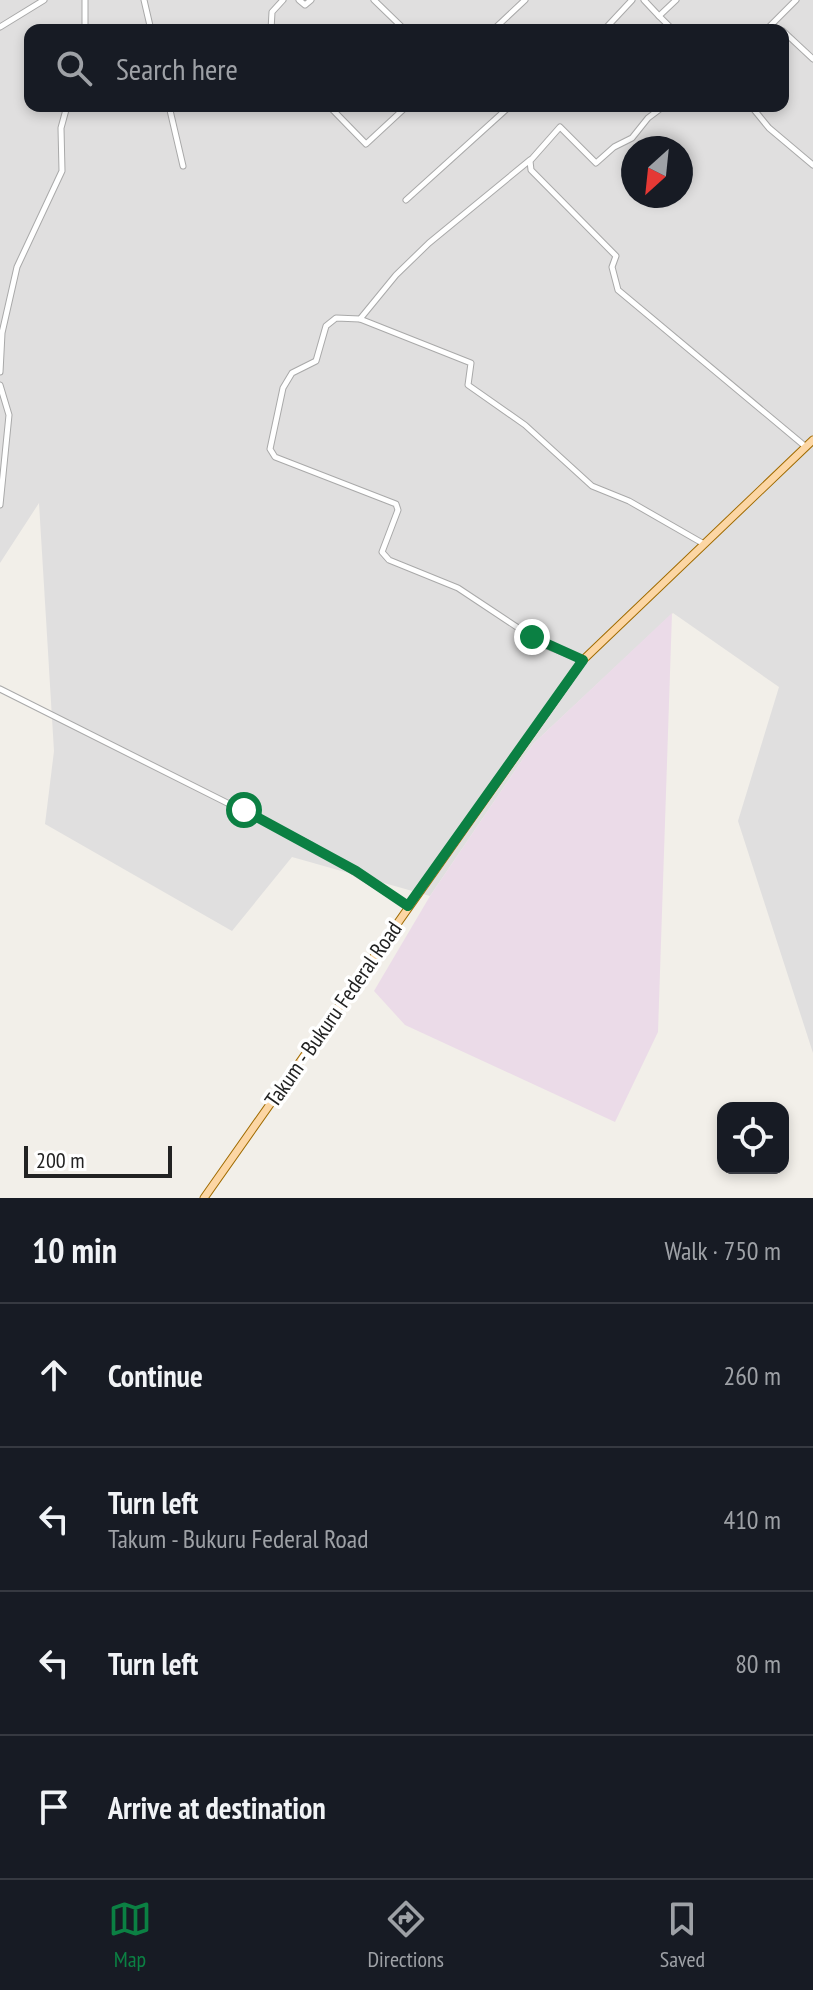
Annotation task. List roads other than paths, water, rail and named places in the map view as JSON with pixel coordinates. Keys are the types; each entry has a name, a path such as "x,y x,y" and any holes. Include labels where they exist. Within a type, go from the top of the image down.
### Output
{"main road":[{"name":"Takum - Bukuru Federal Road","path":"204,1198 583,660 813,440"}],"street":[{"path":"0,27 43,0"},
{"path":"85,0 85,24"},
{"path":"144,0 150,24"},
{"path":"271,24 272,12 283,0"},
{"path":"299,0 305,5 311,0"},
{"path":"374,0 399,24"},
{"path":"499,24 525,0"},
{"path":"610,24 632,0"},
{"path":"644,0 667,24"},
{"path":"659,16 676,0"},
{"path":"776,24 774,22 796,0"},
{"path":"789,36 813,59"},
{"path":"0,372 2,333 17,267 62,171 61,128 65,112"},
{"path":"170,112 183,166"},
{"path":"335,112 366,144 401,112"},
{"path":"406,200 503,112"},
{"path":"360,319 396,275 429,243 530,160 560,127 596,163 614,147 632,138 656,112"},
{"path":"756,112 769,128 813,165"},
{"path":"530,160 531,170 539,180 616,256 612,267 613,282 618,290 806,447"},
{"path":"583,660 544,645 458,588 386,557 383,545 398,510 396,504 275,457 270,441 283,388 292,373 316,361 326,326 336,318 360,319 471,363 468,385 525,425 592,486 629,501 704,544"},
{"path":"0,385 9,415 0,505"},
{"path":"0,689 311,845 408,906"}]}
